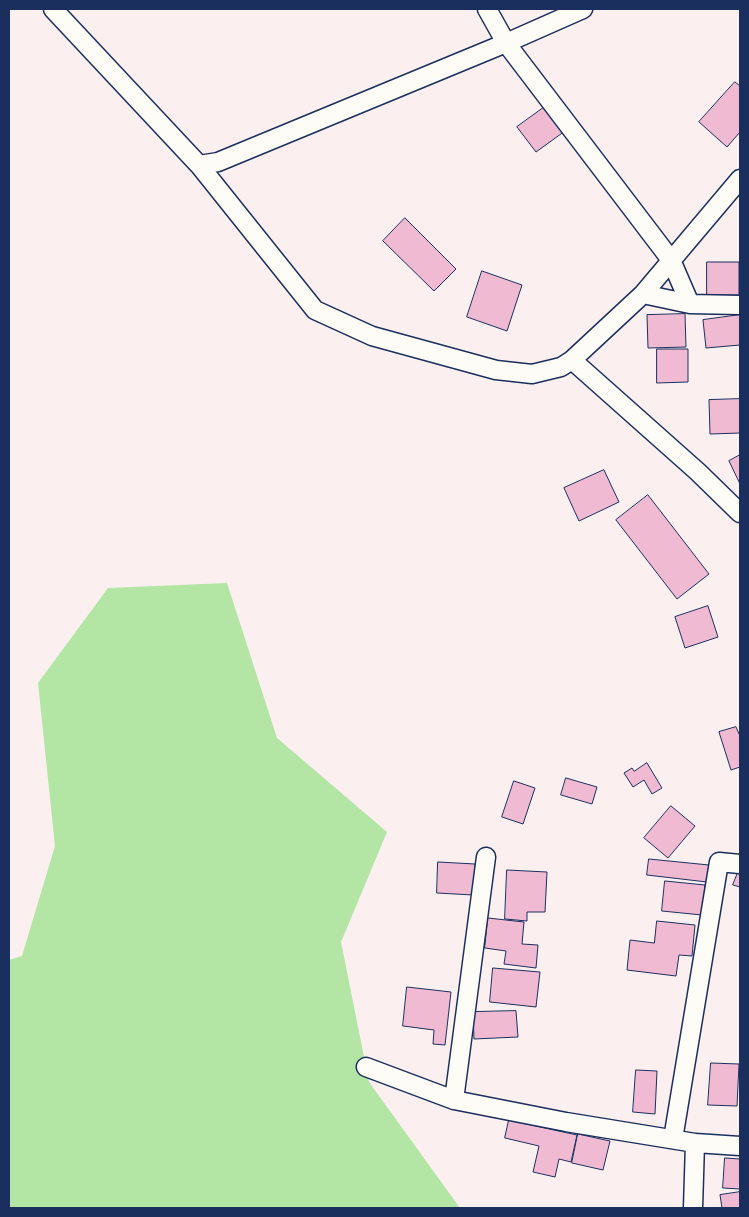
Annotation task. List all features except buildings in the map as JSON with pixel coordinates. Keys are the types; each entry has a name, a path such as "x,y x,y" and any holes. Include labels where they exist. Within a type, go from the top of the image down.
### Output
{"street":[{"path":"53,9 198,165 316,310 372,336 496,370 532,374 561,367 572,360 643,294 740,179"},
{"path":"487,9 506,43 671,260 690,304"},
{"path":"198,165 218,162 506,43 583,9"},
{"path":"643,294 690,304 740,305"},
{"path":"572,360 698,472 740,513"},
{"path":"454,1100 486,857"},
{"path":"673,1139 719,862 740,864"},
{"path":"366,1067 454,1100 566,1122 695,1143 740,1146"},
{"path":"693,1208 695,1143"}],"green space":[{"path":"227,583 277,738 387,832 341,942 369,1082 460,1208 9,1208 9,960 22,956 55,846 38,683 108,588"}]}
